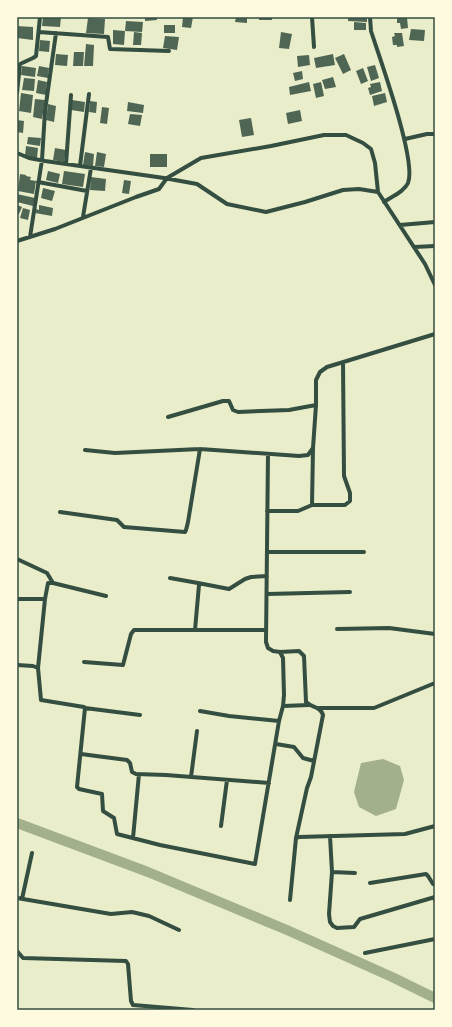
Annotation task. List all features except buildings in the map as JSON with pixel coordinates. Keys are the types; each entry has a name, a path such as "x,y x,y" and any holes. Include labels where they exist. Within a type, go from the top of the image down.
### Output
{"street":[{"path":"17,93 20,64 35,58 40,17 34,17"},
{"path":"312,17 314,48"},
{"path":"370,17 371,31 405,139 410,174 408,185 402,191 384,202"},
{"path":"39,32 108,37 110,49 169,51"},
{"path":"30,237 42,160 45,111 56,34"},
{"path":"80,166 89,94"},
{"path":"66,164 71,95"},
{"path":"405,139 427,134 435,134"},
{"path":"17,241 56,229 83,217 159,189 167,178 201,158 324,135 346,136 363,143 371,149 375,163 378,192 414,246 435,285"},
{"path":"17,153 29,158 167,178 197,184 227,204 266,212 343,190 359,189 378,192"},
{"path":"83,217 91,168"},
{"path":"38,182 87,191"},
{"path":"400,225 435,222"},
{"path":"414,246 435,246"},
{"path":"312,505 316,380 320,372 344,362 435,334"},
{"path":"267,511 298,511 312,505 345,505 350,501 350,493 344,476 344,362"},
{"path":"168,417 224,400 228,401 233,410 238,412 289,410 316,405"},
{"path":"85,450 115,453 200,449 299,456 308,455 313,448"},
{"path":"60,512 117,520 124,527 185,532 200,449"},
{"path":"268,454 266,642 268,648 272,651 299,651 304,656 304,696 308,705"},
{"path":"267,552 364,552"},
{"path":"17,559 47,573 53,583"},
{"path":"170,578 229,589 245,579 267,576"},
{"path":"106,596 53,583 48,584 45,599 38,668 41,700 85,708 140,715"},
{"path":"195,630 200,586 198,583"},
{"path":"267,594 350,592"},
{"path":"17,599 45,599"},
{"path":"337,630 388,628 435,634"},
{"path":"84,662 123,665 131,634 134,630 266,630"},
{"path":"85,708 77,787 79,789 102,794 103,811 114,818 117,834 206,855 255,864 279,721 283,706 283,658 280,652"},
{"path":"17,665 33,666 38,668"},
{"path":"283,706 308,705 318,708 374,708 435,683"},
{"path":"290,900 296,838 307,788 311,777 323,715 322,711 318,708"},
{"path":"200,711 229,716 279,721"},
{"path":"191,777 197,731"},
{"path":"276,744 294,747 303,758 314,761"},
{"path":"81,754 127,760 130,763 134,774 269,783"},
{"path":"133,838 139,774"},
{"path":"221,826 227,780"},
{"path":"296,838 405,834 435,826"},
{"path":"330,836 332,872 329,914 330,922 333,926 337,928 354,927 360,919 435,897 435,900"},
{"path":"22,899 32,853"},
{"path":"332,872 356,873"},
{"path":"370,883 426,874 431,882 435,884"},
{"path":"17,898 111,914 127,912 144,914 179,930"},
{"path":"365,953 435,938"},
{"path":"17,951 23,958 124,961 128,964 131,1001 133,1005 193,1010"}],"shaded area":[{"path":"383,759 400,766 404,780 396,809 376,816 359,807 354,792 361,763"}],"waterway":[{"path":"17,823 148,872 287,930 435,998"}]}
